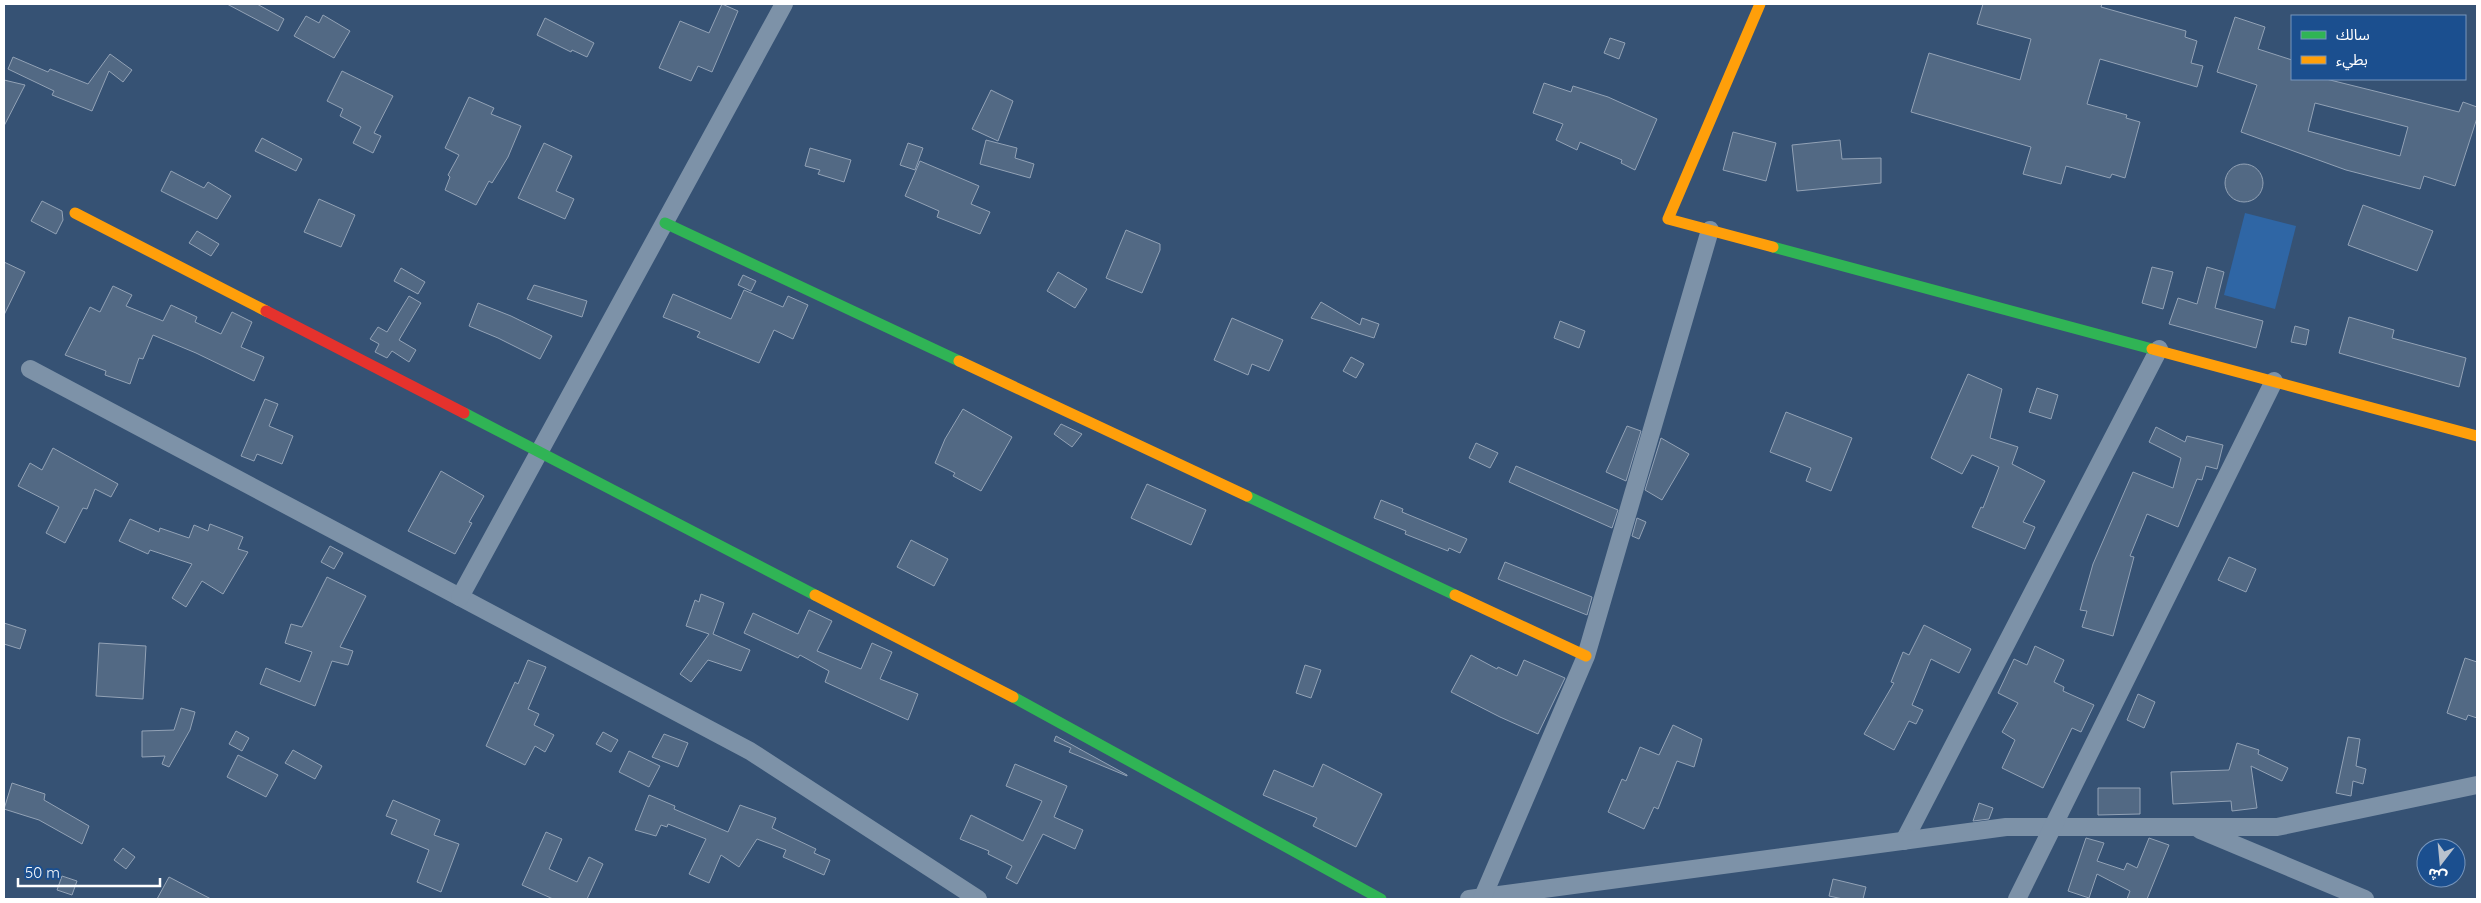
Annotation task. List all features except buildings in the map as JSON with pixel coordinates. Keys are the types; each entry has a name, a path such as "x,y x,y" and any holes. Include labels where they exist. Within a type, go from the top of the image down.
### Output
{"street":[{"path":"460,598 784,4"},
{"path":"1760,4 1668,219 2477,436"},
{"path":"75,213 539,454 991,685 1381,899"},
{"path":"664,223 1586,656"},
{"path":"1478,899 1586,656 1710,230"},
{"path":"1904,841 2159,350"},
{"path":"30,369 750,751 978,899"},
{"path":"2017,899 2274,381"},
{"path":"1478,899 2006,827 2277,827 2477,785"},
{"path":"2193,827 2365,899"}],"shaded area":[{"path":"2245,213 2296,226 2275,309 2224,295"}],"traffic: fast":[{"path":"665,223 959,361"},
{"path":"1773,247 2152,349"},
{"path":"464,413 815,595"},
{"path":"1247,496 1455,595"},
{"path":"1013,697 1381,899"}],"traffic: slow":[{"path":"1760,4 1668,219 1773,247"},
{"path":"75,213 266,311"},
{"path":"2152,349 2477,436"},
{"path":"959,361 1247,496"},
{"path":"815,595 1013,697"},
{"path":"1455,595 1586,656"}],"traffic: jam":[{"path":"266,311 464,413"}]}
